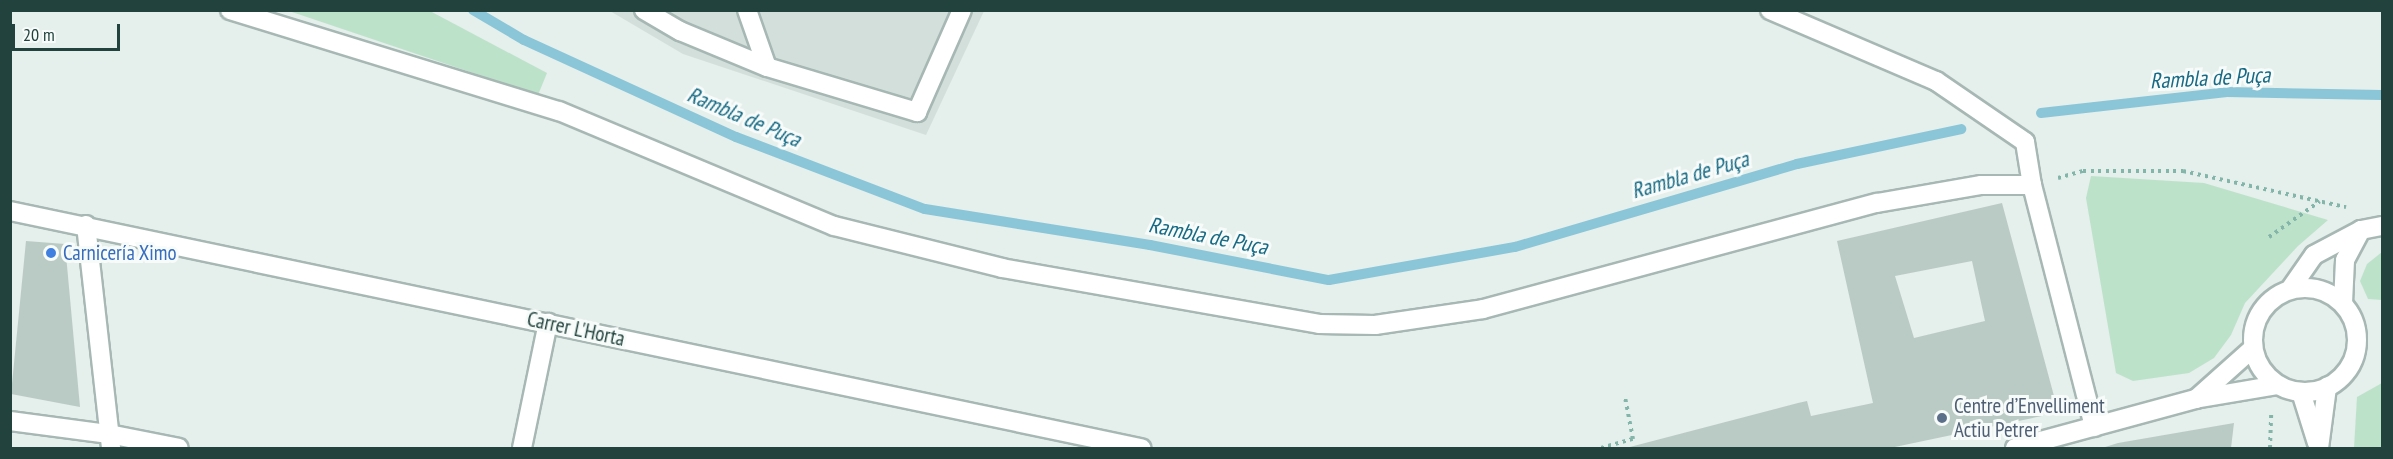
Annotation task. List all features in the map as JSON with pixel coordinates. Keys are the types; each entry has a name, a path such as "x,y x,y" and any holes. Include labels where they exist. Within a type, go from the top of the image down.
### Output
{"street":[{"path":"230,10 559,111 834,226 1002,268 1319,324 1375,325 1483,309 1877,203 1981,185 2032,185"},
{"path":"644,10 680,31 767,67 917,112 962,10"},
{"path":"747,10 767,67"},
{"path":"1770,10 1936,81 2025,142 2032,185 2094,427"},
{"name":"Carrer L'Horta","path":"10,211 86,225 1141,448"},
{"path":"86,225 110,441"},
{"path":"2277,385 2260,369 2253,348 2254,322 2268,301 2291,288 2314,255 2361,230 2382,226"},
{"path":"2343,303 2345,260 2361,230"},
{"path":"2014,448 2195,399 2277,385 2301,392 2327,387 2343,376 2354,359 2358,338 2352,316 2343,303 2319,289 2291,288"},
{"path":"522,448 548,323"},
{"path":"2195,399 2253,348"},
{"path":"2319,448 2327,387"},
{"path":"2301,392 2319,448"},
{"path":"10,421 110,441 179,448"}],"path":[{"path":"2032,185 2083,171 2183,171 2354,210"},
{"path":"2269,237 2320,201"},
{"path":"1600,448 1633,439 1625,397"},
{"path":"2270,448 2272,432"}],"shaded area":[{"path":"610,11 984,11 926,135 683,54"}],"green space":[{"path":"289,11 430,11 547,73 538,95"},
{"path":"2091,176 2204,183 2328,220 2298,246 2245,303 2231,335 2214,358 2189,373 2133,381 2116,373 2086,198"},
{"path":"2382,252 2382,300 2368,299 2360,281 2367,264"},
{"path":"2382,383 2382,448 2354,448 2357,397"}],"building":[{"path":"2002,203 2054,396 2042,416 1890,448 1626,448 1807,401 1811,416 1873,403 1837,241","holes":["1972,261 1985,321 1914,338 1895,276"]},
{"path":"26,241 65,244 80,407 11,394"},
{"path":"2234,423 2231,448 2102,448 2118,443"}],"waterway":[{"name":"Rambla de Puça","path":"473,10 524,40 736,137 925,209 1150,245 1329,280 1515,247 1797,164 1961,129"},
{"name":"Rambla de Puça","path":"2041,113 2227,92 2382,95"}],"place":[{"name":"Carnicería Ximo","path":"51,253"},
{"name":"Centre d’Envelliment Actiu Petrer","path":"1942,418"}]}
